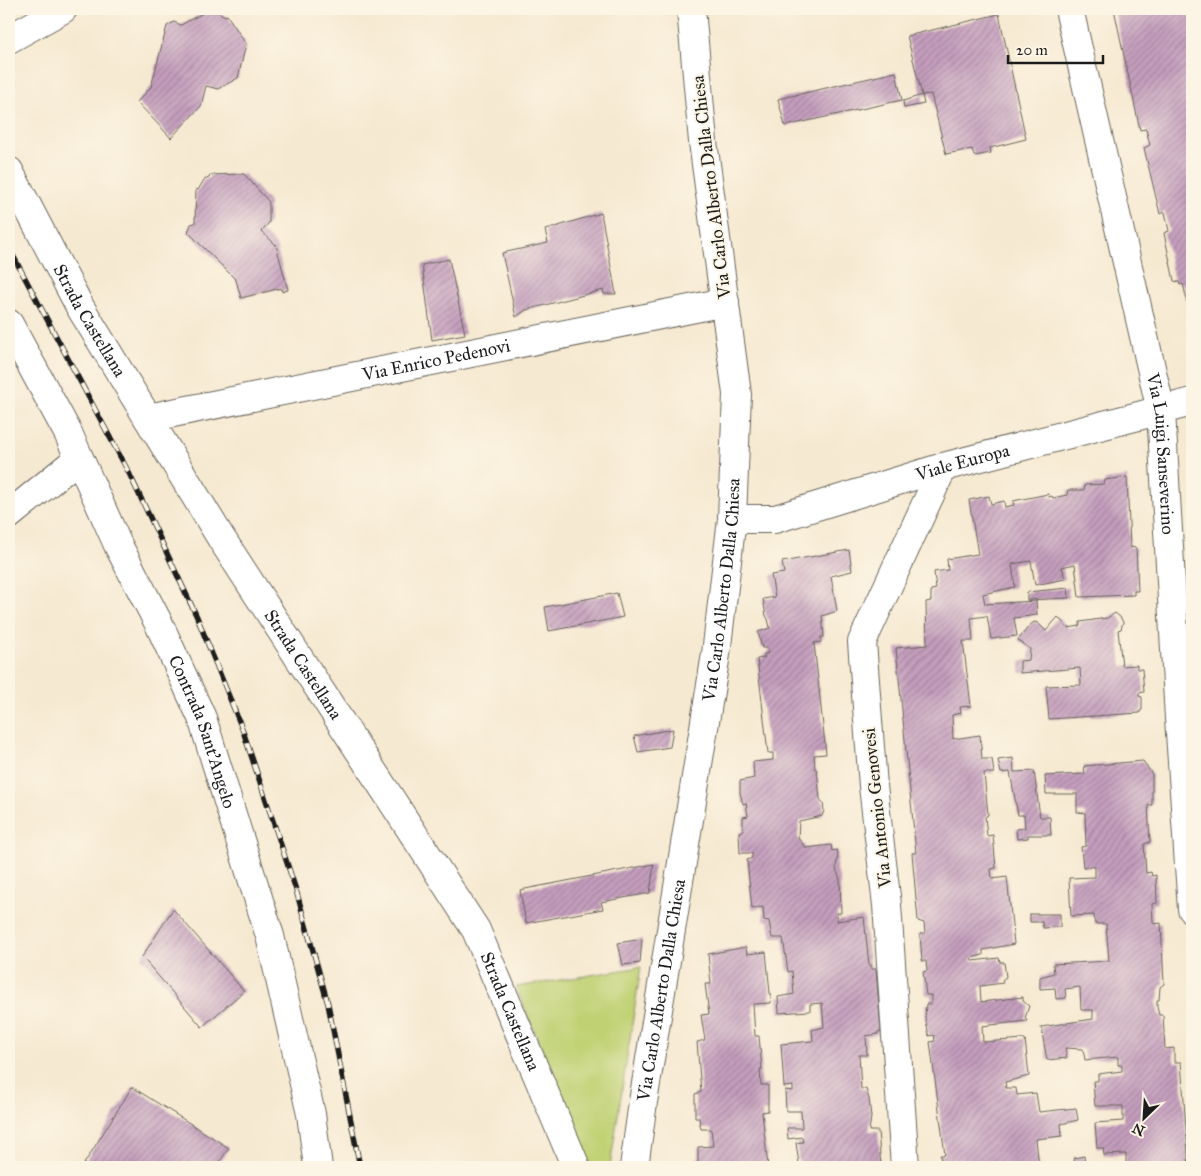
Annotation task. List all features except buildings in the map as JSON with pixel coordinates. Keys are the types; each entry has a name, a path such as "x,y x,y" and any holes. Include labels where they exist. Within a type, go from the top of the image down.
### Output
{"street":[{"path":"9,40 63,9"},
{"name":"Via Carlo Alberto Dalla Chiesa","path":"634,1167 716,654 732,519 737,394 703,142 691,9"},
{"name":"Via Luigi Sanseverino","path":"1068,9 1161,411 1192,891"},
{"name":"Strada Castellana","path":"9,171 80,307 148,418 222,538 476,930 576,1167"},
{"name":"Via Enrico Pedenovi","path":"148,418 725,302"},
{"name":"Contrada Sant'Angelo","path":"9,324 68,433 118,545 159,624 202,718 270,936 311,1114 318,1167"},
{"name":"Viale Europa","path":"732,519 775,518 943,467 1192,402"},
{"path":"9,515 79,458"},
{"name":"Via Antonio Genovesi","path":"905,1167 887,905 873,786 862,642 943,467"}],"green space":[{"path":"641,967 610,1167 591,1167 516,987"}],"railway":[{"path":"9,248 129,473 197,617 243,731 296,890 328,1004 360,1167"}]}
